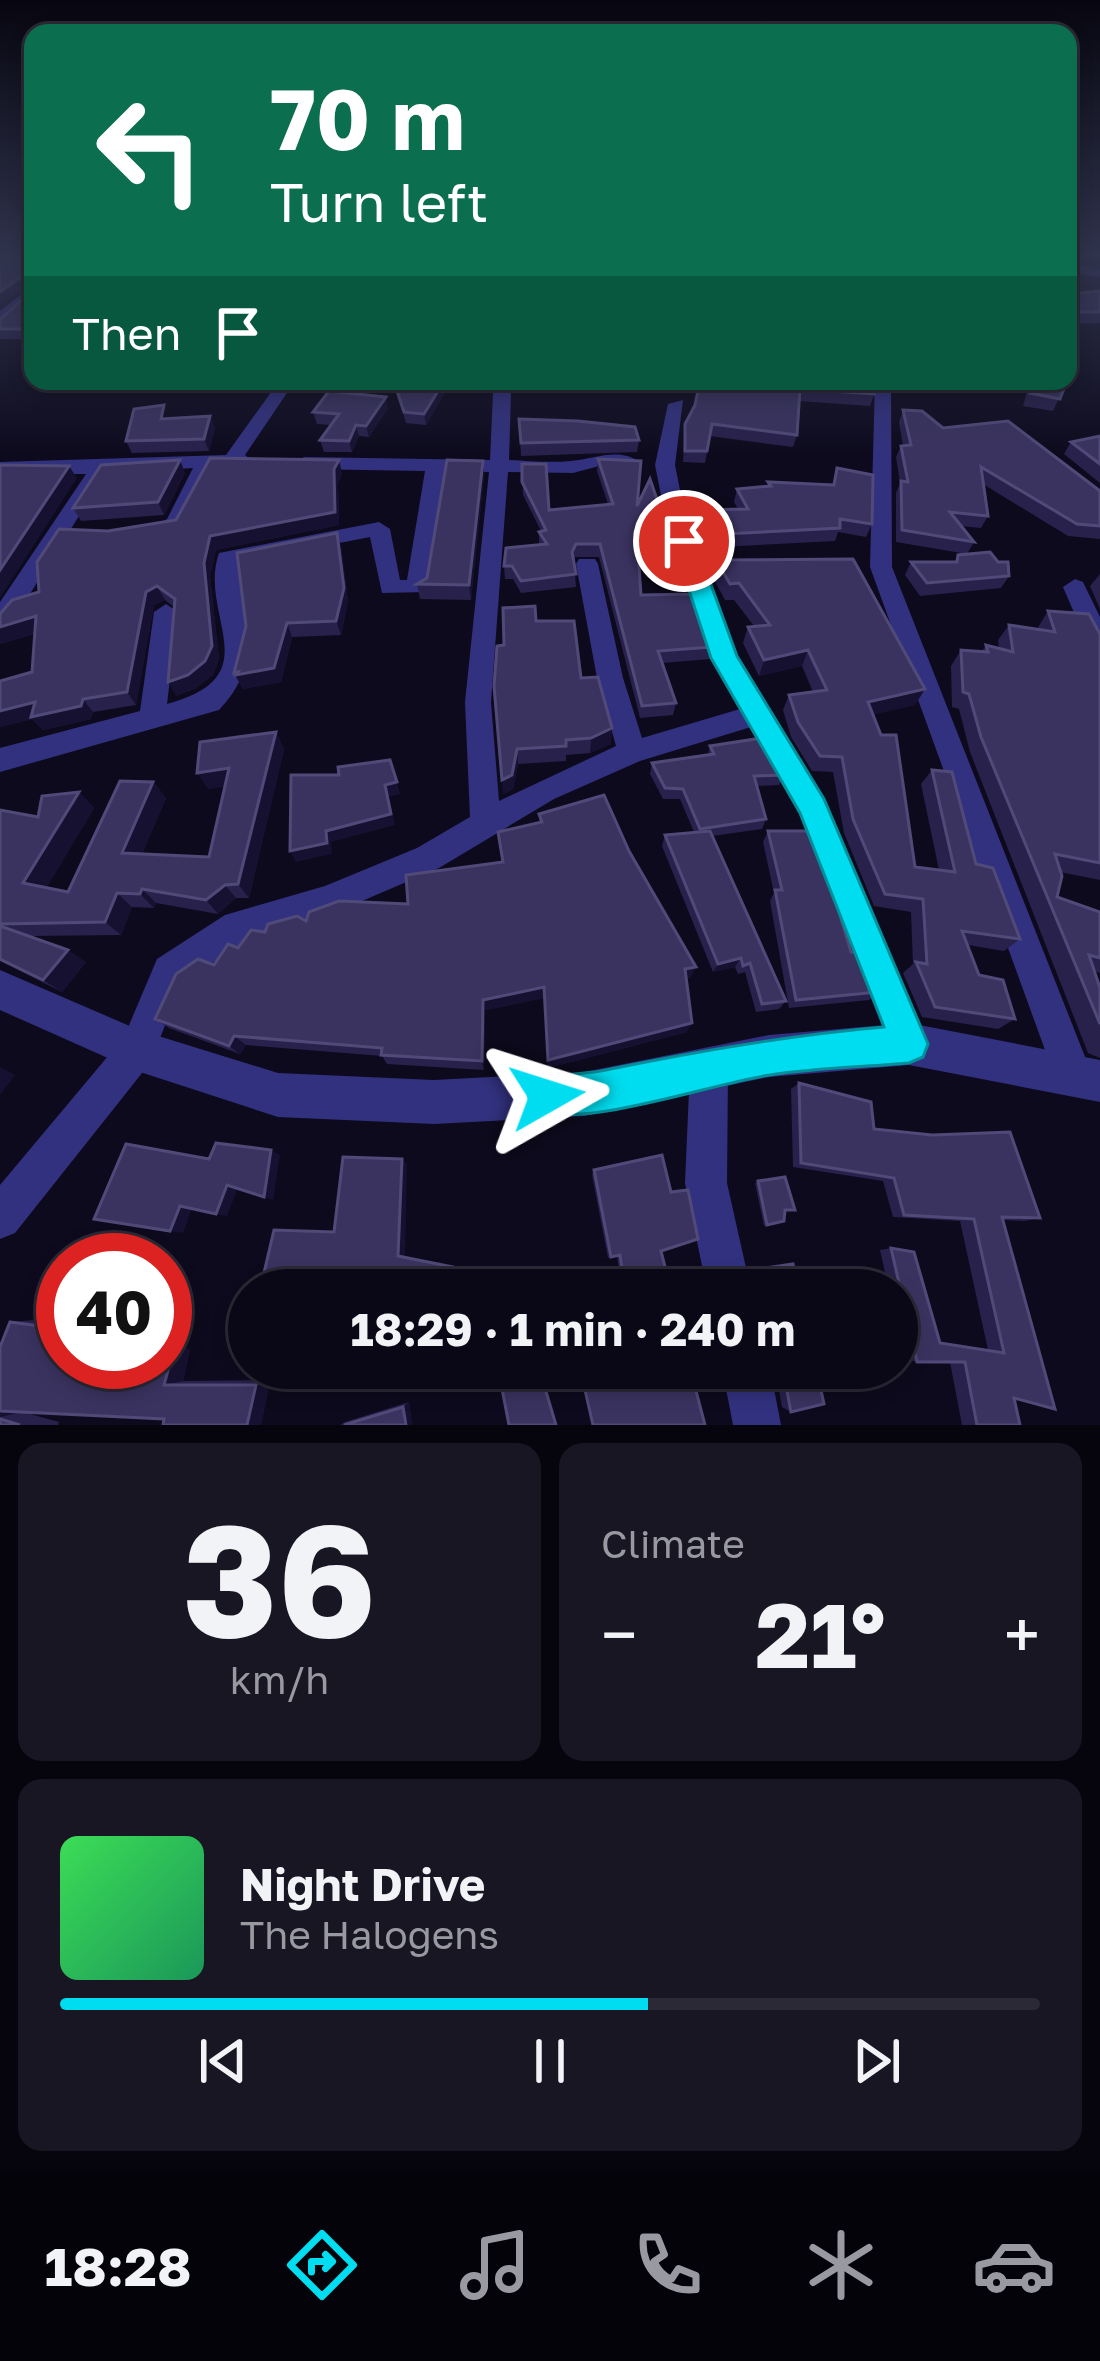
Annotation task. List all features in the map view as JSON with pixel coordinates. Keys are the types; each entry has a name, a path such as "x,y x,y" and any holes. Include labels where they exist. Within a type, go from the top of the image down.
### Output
{"street":[{"path":"232,460 280,390"},
{"path":"486,824 478,702 504,409 498,390"},
{"path":"883,390 881,567 1086,1077"},
{"path":"677,404 665,465 673,505 724,658 813,808 909,1044"},
{"path":"0,467 99,468 232,460 573,467 603,460 665,465"},
{"path":"135,530 175,524 206,462"},
{"path":"0,760 210,703 232,676 240,654 226,558 379,529 390,588 418,587 436,465"},
{"path":"0,621 68,532 99,468"},
{"path":"587,564 610,678 632,752"},
{"path":"1075,586 1100,645"},
{"path":"152,719 166,611"},
{"path":"0,1218 137,1050 169,971 238,926 328,901 428,858 544,790 632,752 758,714"},
{"path":"0,990 137,1050 278,1095 434,1102 584,1094 769,1056 909,1044 1086,1077"},
{"path":"709,1068 706,1183 725,1269"},
{"path":"750,1389 757,1425"}],"building":[{"path":"0,322 24,322 21,329 0,329"},
{"path":"397,390 439,390 424,414 404,412"},
{"path":"698,390 800,390 797,435 712,424 707,451 685,451 685,424"},
{"path":"815,390 874,390 874,394"},
{"path":"1031,390 1064,390 1060,399"},
{"path":"329,391 386,397 366,426 356,425 349,441 320,440 339,414 313,412"},
{"path":"164,405 161,419 210,416 204,439 126,441 134,409"},
{"path":"903,410 922,411 943,428 1008,421 1100,491 1100,526 1077,524 981,467 988,516 950,512 974,542 902,530 901,481 908,482 901,446 911,445"},
{"path":"519,419 635,427 639,440 521,443"},
{"path":"1100,436 1100,464 1071,442"},
{"path":"210,458 339,460 334,469 335,512 210,536 204,563 212,646 205,661 188,675 168,682 175,599 157,586 146,592 127,692 83,699 81,706 31,717 35,702 0,711 0,681 32,672 36,616 0,627 0,614 12,600 39,592 37,562 59,529 108,531 176,520"},
{"path":"598,459 641,461 637,506 650,479 675,552 638,552 641,595 691,594 713,647 658,651 676,703 642,706 600,544 576,544 572,552 576,574 521,581 512,566 504,566 506,548 547,544 539,532 546,530 522,482 522,464 546,464 549,510 613,504"},
{"path":"180,460 158,502 73,508 101,465"},
{"path":"447,460 483,461 469,585 417,584 427,578"},
{"path":"0,465 69,466 0,570"},
{"path":"837,468 873,475 872,524 840,519 840,528 705,535 697,510 748,509 737,489 771,486 768,482 834,485"},
{"path":"337,533 344,588 336,621 287,623 274,668 236,675 246,626 237,553"},
{"path":"990,552 998,562 1008,562 1009,576 927,583 911,562 957,562 958,555"},
{"path":"853,559 925,689 868,702 881,735 896,735 915,867 955,872 932,770 952,772 976,864 993,868 1020,939 962,931 979,975 1003,980 1015,1019 935,1007 916,962 927,964 923,899 885,894 853,819 842,757 820,756 798,722 789,695 827,690 808,650 764,660 748,627 770,625 739,583 730,584 716,560"},
{"path":"535,606 536,621 574,621 581,678 598,677 612,728 591,738 566,740 566,746 517,749 512,775 502,780 494,686 497,646 504,645 503,608"},
{"path":"1048,611 1089,614 1100,634 1100,863 1055,854 1062,876 1057,897 1100,912 1100,958 1089,955 1100,988 1100,1024 981,737 969,694 963,692 961,650 988,652 986,645 1013,652 1009,625 1055,632"},
{"path":"276,732 238,884 225,885 206,900 142,889 140,894 117,893 105,922 0,924 0,810 38,817 42,796 79,792 23,883 68,892 120,781 153,782 122,853 209,857 229,768 197,773 200,742"},
{"path":"762,738 784,775 754,776 766,819 700,829 683,789 665,788 652,763 714,754 710,746"},
{"path":"390,760 397,782 385,785 391,814 326,831 327,843 290,851 291,775 339,775 338,767"},
{"path":"604,795 629,851 696,967 685,969 692,1023 548,1060 544,987 483,1000 482,1061 381,1055 382,1048 234,1036 229,1046 155,1019 176,974 198,959 214,965 228,944 238,948 251,930 265,932 268,924 297,916 306,921 309,912 339,901 408,904 406,875 503,862 498,832 542,822 539,814"},
{"path":"710,831 786,1001 762,1004 750,963 743,966 741,958 718,964 665,835"},
{"path":"768,831 813,831 837,890 832,889 851,952 863,954 878,992 796,1000 775,890 782,890"},
{"path":"0,926 68,950 43,980 0,959"},
{"path":"799,1083 871,1102 874,1129 932,1135 1010,1132 1040,1218 1002,1217 1055,1409 1014,1398 1020,1425 977,1425 965,1362 918,1362 918,1269 896,1269 891,1248 914,1252 940,1343 1004,1353 974,1219 904,1215 894,1178 801,1163"},
{"path":"216,1143 271,1150 264,1197 227,1185 216,1214 180,1206 170,1231 94,1219 126,1144 209,1159"},
{"path":"662,1155 671,1192 688,1190 698,1239 661,1251 666,1269 622,1269 620,1255 611,1257 594,1170"},
{"path":"343,1157 402,1159 398,1256 453,1269 265,1269 274,1230 334,1232"},
{"path":"785,1177 795,1210 785,1210 784,1221 767,1225 758,1181"},
{"path":"793,1264 794,1269 758,1269"},
{"path":"10,1322 36,1325 36,1389 228,1385 228,1389 255,1389 247,1425 163,1425 164,1419 0,1411 0,1347"},
{"path":"502,1389 545,1389 556,1425 509,1425"},
{"path":"585,1389 696,1389 705,1425 593,1425"},
{"path":"787,1389 821,1389 824,1404 791,1412"},
{"path":"403,1407 406,1425 344,1425"}],"route":[{"path":"547,1096 584,1094 769,1056 909,1044 813,808 724,658 684,541"}]}
